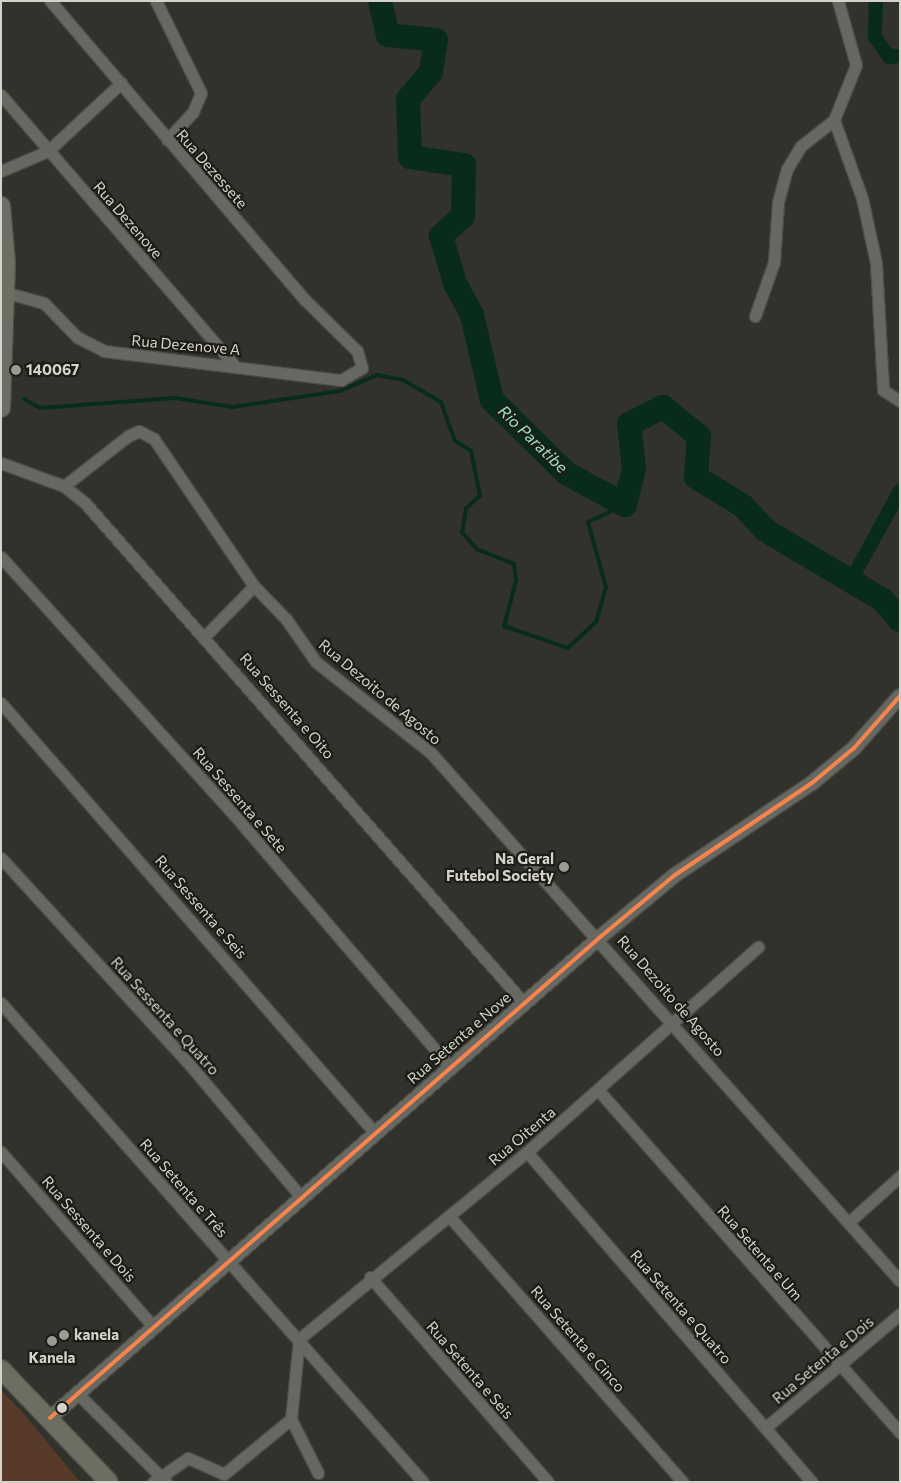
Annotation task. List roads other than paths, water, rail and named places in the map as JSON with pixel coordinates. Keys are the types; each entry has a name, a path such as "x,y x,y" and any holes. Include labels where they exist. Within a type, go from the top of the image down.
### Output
{"main road":[{"path":"1,206 4,292 1,408"},
{"path":"4,1376 50,1418 108,1482"}],"street":[{"name":"Rua Dezessete","path":"50,1 304,299 357,351"},
{"path":"156,1 201,93 194,112 167,140"},
{"path":"755,316 774,262 778,202 787,169 801,146 834,120 856,66 838,1"},
{"path":"1,172 48,151 121,83"},
{"name":"Rua Dezenove","path":"1,95 233,364"},
{"path":"834,120 862,198 876,263 883,390 900,401"},
{"name":"Rua Dezenove A","path":"4,292 44,303 77,337 104,351 233,364 341,380 362,368 357,351"},
{"name":"Rua Dezoito de Agosto","path":"64,486 128,436 146,433 187,482 254,586 286,619 316,662 431,753 673,1020 900,1281"},
{"name":"Rua Sessenta e Oito","path":"1,463 64,486 107,526 524,1003"},
{"name":"Rua Sessenta e Sete","path":"1,557 241,823 450,1068"},
{"path":"205,636 254,586"},
{"name":"Rua Setenta e Nove","path":"50,1418 599,938 675,875 812,783 854,748 900,696"},
{"name":"Rua Sessenta e Seis","path":"1,703 375,1133"},
{"name":"Rua Sessenta e Quatro","path":"1,858 190,1065 302,1198"},
{"name":"Rua Oitenta","path":"298,1339 370,1277 449,1216 599,1091 673,1020 758,947"},
{"name":"Rua Setenta e Três","path":"1,1003 423,1482"},
{"name":"Rua Setenta e Um","path":"599,1091 839,1367 900,1433"},
{"name":"Rua Sessenta e Dois","path":"1,1152 153,1326"},
{"name":"Rua Setenta e Quatro","path":"527,1152 812,1482"},
{"path":"849,1222 900,1176"},
{"name":"Rua Setenta e Cinco","path":"449,1216 683,1482"},
{"name":"Rua Setenta e Seis","path":"370,1277 548,1482"},
{"name":"Rua Setenta e Dois","path":"765,1428 900,1314"},
{"path":"298,1339 291,1419 318,1473"},
{"path":"78,1394 159,1480 188,1458 224,1474 291,1419"}],"waterway":[{"name":"Rio Paratibe","path":"380,1 388,35 436,40 431,72 408,99 410,157 464,165 463,216 441,236 455,283 472,315 492,400 566,473 625,505 634,468 629,424 663,407 699,436 696,477 743,506 765,530 883,600 900,620"},
{"path":"876,1 875,37 889,57 900,56"},
{"path":"24,399 40,408 175,398 232,407 340,391 377,375 403,380 441,402 455,441 471,451 480,496 466,508 462,532 477,549 514,564 516,581 504,626 568,648 596,622 606,587 588,522 625,505"},
{"path":"850,582 900,491"}],"place":[{"name":"140067","path":"16,370"},
{"name":"Na Geral Futebol Society","path":"564,867"},
{"name":"kanela","path":"64,1335"},
{"name":"Kanela","path":"52,1341"}]}
